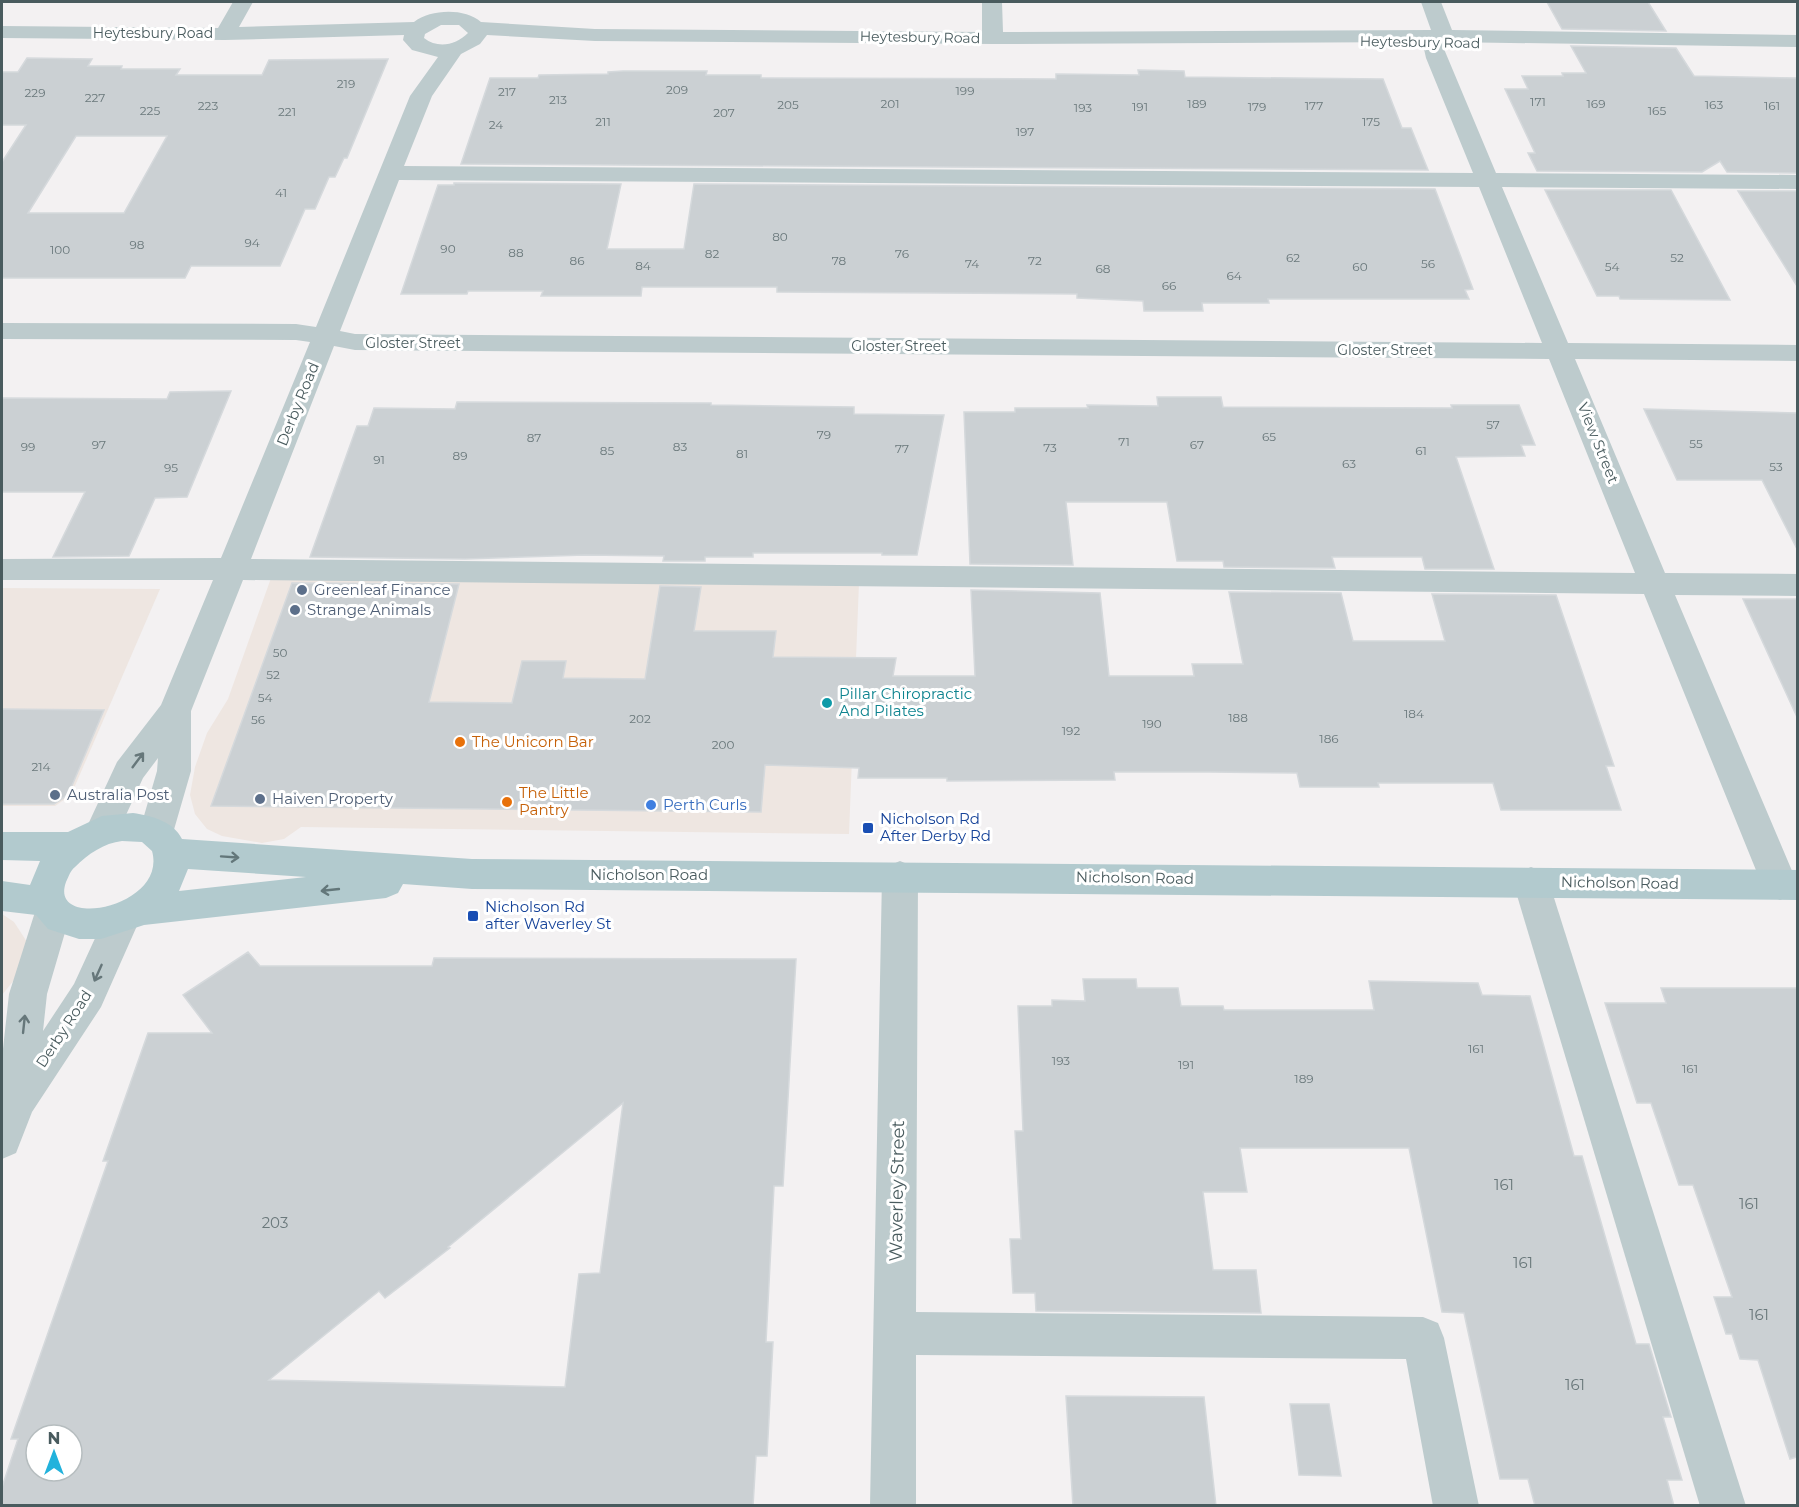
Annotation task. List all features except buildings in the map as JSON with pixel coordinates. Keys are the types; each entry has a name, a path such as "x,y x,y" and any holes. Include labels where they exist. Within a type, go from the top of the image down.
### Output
{"main road":[{"path":"2,846 88,838 122,826 140,827 163,843 171,867 167,881 158,894 131,915 87,926 71,923 51,907 2,896"},
{"path":"51,907 47,884 56,864 88,838"},
{"name":"Nicholson Road","path":"163,843 471,874 1789,885"},
{"name":"Nicholson Road","path":"131,915 471,874"}],"street":[{"path":"225,34 243,2"},
{"path":"419,39 440,20 451,2"},
{"path":"992,2 993,38"},
{"name":"View Street","path":"1431,2 1442,29 1434,49 1657,584 1789,885"},
{"path":"440,20 467,28"},
{"name":"Heytesbury Road","path":"2,32 304,33 419,39 467,28 596,35 1797,41"},
{"name":"Derby Road","path":"88,838 129,771 175,711 421,96 467,28"},
{"name":"Derby Road","path":"419,39 421,96"},
{"path":"390,173 1797,182"},
{"name":"Gloster Street","path":"2,331 296,332 355,342 1797,353"},
{"path":"2,569 232,569 1797,585"},
{"name":"Derby Road","path":"163,843 174,771 175,711"},
{"name":"Waverley Street","path":"893,1506 900,876"},
{"path":"1531,882 1723,1506"},
{"name":"Derby Road","path":"16,1103 28,994 51,907"},
{"name":"Derby Road","path":"2,1140 16,1103 88,994 131,915"},
{"path":"895,1333 1423,1338 1456,1506"}],"shaded area":[{"path":"271,578 859,583 849,834 301,827 284,839 262,843 222,836 207,829 195,814 190,795 195,767 207,733 228,699"},
{"path":"2,588 160,589 71,795 55,806 2,806"},
{"path":"2,914 14,922 27,942 14,980 2,995"}],"place":[{"name":"Greenleaf Finance","path":"302,590"},
{"name":"Strange Animals","path":"295,610"},
{"name":"Pillar Chiropractic And Pilates","path":"827,703"},
{"name":"The Unicorn Bar","path":"460,742"},
{"name":"Australia Post","path":"55,795"},
{"name":"Haiven Property","path":"260,799"},
{"name":"The Little Pantry","path":"507,802"},
{"name":"Perth Curls","path":"651,805"},
{"name":"Nicholson Rd After Derby Rd","path":"868,828"},
{"name":"Nicholson Rd after Waverley St","path":"473,916"}]}
